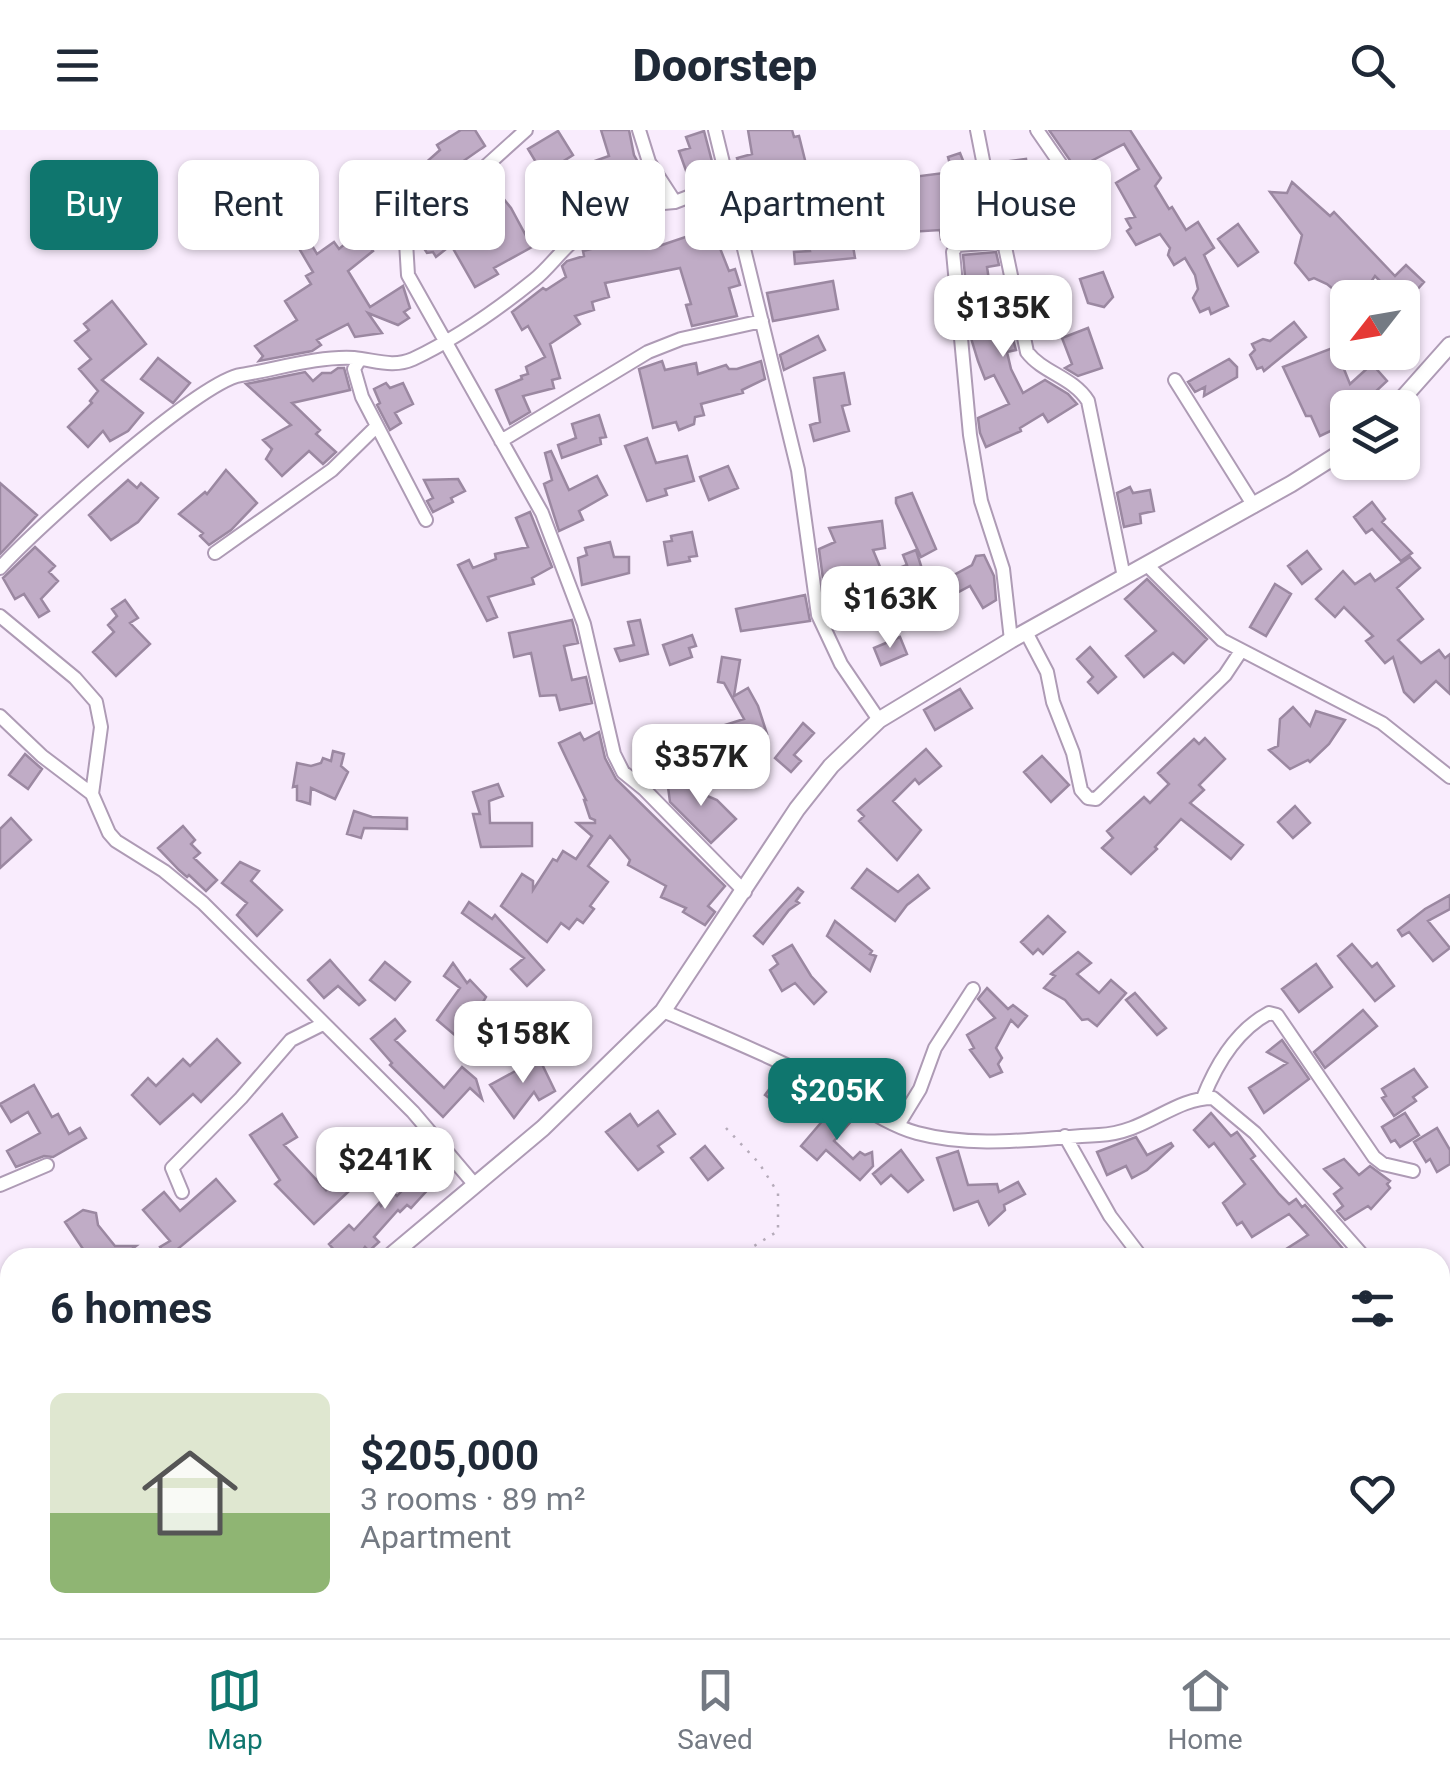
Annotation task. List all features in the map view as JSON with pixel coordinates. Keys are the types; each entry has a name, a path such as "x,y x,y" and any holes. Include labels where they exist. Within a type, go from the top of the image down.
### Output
{"street":[{"path":"526,130 414,231 406,242 408,275 542,513 584,624 614,754 623,772 644,788 745,892"},
{"path":"639,130 649,162 675,202"},
{"path":"715,130 722,160"},
{"path":"977,130 983,160"},
{"path":"1037,130 1058,160"},
{"path":"0,568 24,542 148,436 222,380 318,360 402,363 446,341 535,279 574,240 616,213 631,206 685,198"},
{"path":"743,250 798,470 818,614 842,664 879,720"},
{"path":"955,250 970,434 982,501 1003,568 1011,640"},
{"path":"1005,250 1027,352 1036,362 1077,387 1092,410 1124,577"},
{"path":"502,441 648,352 682,338 762,321"},
{"path":"1410,390 1450,345"},
{"path":"360,359 354,369 356,377 426,520"},
{"path":"1175,380 1254,506"},
{"path":"215,553 332,470 377,426"},
{"path":"400,1248 580,1094 663,1010 797,809 832,766 879,720 1011,640 1254,506 1330,459"},
{"path":"1147,565 1206,626 1240,651 1382,723 1450,777"},
{"path":"0,616 75,678 96,702 101,727 92,794 103,826 116,841 164,871 203,903 413,1112 475,1185"},
{"path":"1026,632 1047,672 1081,790 1096,800 1225,675 1240,651"},
{"path":"0,716 42,756 92,794"},
{"path":"898,1125 920,1090 935,1048 973,989"},
{"path":"663,1010 806,1074 916,1133 983,1141 1132,1130 1189,1101 1203,1098 1222,1102 1356,1248"},
{"path":"1203,1098 1231,1048 1258,1018 1269,1013 1277,1015 1374,1157 1383,1164 1413,1171"},
{"path":"182,1192 172,1168 292,1040 323,1024"},
{"path":"1065,1136 1110,1216 1134,1248"},
{"path":"0,1184 47,1165"}],"path":[{"path":"726,1128 759,1162 778,1193 778,1231 751,1248"}],"building":[{"path":"461,130 475,130 485,146 465,160 429,160 440,150 437,145"},
{"path":"601,130 629,130 637,160 598,160 609,156"},
{"path":"748,130 792,130 794,137 799,136 805,160 738,160 752,154"},
{"path":"1049,130 1130,130 1161,178 1155,186 1169,209 1172,207 1186,230 1198,222 1214,248 1204,255 1228,306 1211,314 1209,308 1200,312 1193,298 1198,289 1195,275 1185,258 1174,265 1168,255 1170,248 1160,234 1136,245 1127,231 1131,228 1126,219 1135,217 1116,183 1139,169 1124,144 1093,160 1070,160"},
{"path":"558,131 573,155 565,160 535,160 528,149"},
{"path":"704,131 712,160 685,160 685,168 679,151 690,148 686,137"},
{"path":"960,153 963,160 949,160"},
{"path":"940,174 940,230 920,231 920,176"},
{"path":"1292,182 1330,216 1334,212 1395,276 1406,265 1424,282 1420,286 1420,280 1379,280 1375,276 1372,280 1330,280 1330,286 1314,278 1309,280 1295,263 1302,235 1270,192 1287,193"},
{"path":"505,201 525,234 527,250 494,268 498,274 475,287 454,250 505,250"},
{"path":"1238,224 1258,252 1238,266 1218,239"},
{"path":"685,237 685,250 721,250 729,271 735,269 740,285 729,288 737,316 692,326 686,305 691,304 680,268 605,283 609,297 592,302 594,310 575,316 580,324 550,344 560,378 552,380 554,388 523,396 530,412 510,424 496,390 522,379 528,374 526,367 545,357 528,326 522,330 512,312 543,288 546,290 566,277 562,266 584,256 583,251 665,250 665,244"},
{"path":"334,242 339,250 372,250 348,271 370,307 403,286 410,308 404,312 409,318 398,325 368,313 382,333 355,337 348,324 317,340 321,345 312,351 259,361 263,356 255,346 297,320 285,301 311,284 306,276 313,272 300,250 315,250 317,254"},
{"path":"854,250 855,258 795,264 794,252"},
{"path":"996,252 999,265 987,267 995,320 1007,317 1016,350 1007,352 1023,393 1045,380 1077,404 1048,422 1043,414 1021,431 986,447 978,418 1009,404 994,375 985,379 978,361 971,338 963,255"},
{"path":"1103,272 1113,297 1104,307 1088,303 1080,279"},
{"path":"833,281 838,309 773,321 767,293"},
{"path":"112,301 146,344 102,380 143,413 128,431 110,441 103,431 88,447 68,427 92,403 98,391 79,369 91,359 75,341 89,330 84,324"},
{"path":"1294,322 1306,337 1264,371 1262,367 1257,369 1250,355 1255,350 1252,344 1263,339 1270,341"},
{"path":"1088,328 1102,368 1078,376 1065,368 1072,364 1062,338"},
{"path":"818,336 825,350 784,370 780,355"},
{"path":"1330,349 1330,370 1344,370 1350,384 1365,370 1377,370 1387,381 1377,390 1330,390 1330,431 1320,436 1283,367"},
{"path":"158,358 190,383 173,403 141,379"},
{"path":"1229,359 1237,367 1237,377 1204,396 1205,387 1195,392 1188,382"},
{"path":"662,361 665,370 696,363 698,374 726,365 737,369 761,361 765,379 742,390 743,393 701,404 704,415 695,417 694,424 679,430 676,422 653,428 639,369"},
{"path":"344,368 350,390 292,403 336,452 323,464 309,451 282,476 266,459 272,449 263,440 291,425 246,384 305,372 313,381"},
{"path":"844,373 850,404 842,406 849,431 814,441 810,425 820,422 814,378"},
{"path":"386,383 390,388 403,383 413,404 395,413 401,423 390,430 377,405 380,403 374,389"},
{"path":"599,415 606,437 600,438 601,444 562,458 558,445 576,438 572,424"},
{"path":"647,438 656,463 687,456 694,481 665,489 667,495 647,501 625,446"},
{"path":"551,451 569,490 597,476 607,495 579,511 583,520 559,531 544,484 552,480 545,453"},
{"path":"728,466 738,488 709,500 700,477"},
{"path":"226,470 257,503 231,530 209,545 200,536 203,533 179,514 207,494"},
{"path":"458,479 465,491 433,512 427,501 433,498 424,480"},
{"path":"128,480 137,488 141,483 158,498 138,522 111,540 89,515"},
{"path":"0,483 37,515 0,554"},
{"path":"1130,487 1133,493 1150,490 1154,511 1140,514 1141,523 1124,527 1117,493"},
{"path":"912,493 936,549 921,557 896,503 896,498"},
{"path":"1372,502 1385,519 1382,522 1412,553 1401,561 1372,529 1366,533 1354,517"},
{"path":"530,512 552,567 532,578 534,584 488,597 497,617 487,621 458,565 469,560 473,568 496,559 495,554 528,547 516,518"},
{"path":"882,521 885,548 873,550 883,574 907,565 903,555 916,550 923,572 865,594 870,607 843,619 827,577 823,579 819,549 835,542 829,528"},
{"path":"692,532 697,556 668,565 664,542 672,541 671,536"},
{"path":"610,542 614,557 629,557 629,573 582,585 578,558 587,555 585,548"},
{"path":"35,547 55,566 49,572 58,581 41,599 49,611 39,617 24,594 15,599 3,578"},
{"path":"1307,551 1321,569 1302,584 1288,566"},
{"path":"984,555 994,576 996,600 983,608 970,586 938,603 930,588 972,565 976,556"},
{"path":"1410,557 1420,568 1397,588 1423,619 1398,640 1421,663 1439,650 1445,658 1450,654 1450,694 1436,681 1414,702 1404,692 1393,657 1385,663 1366,641 1373,636 1344,607 1335,617 1316,599 1343,571 1355,584 1370,574 1375,581"},
{"path":"1147,579 1207,639 1184,663 1173,653 1144,677 1126,656 1156,631 1125,599"},
{"path":"1275,584 1291,594 1266,636 1250,627"},
{"path":"805,595 810,621 741,631 736,609"},
{"path":"125,600 138,618 130,623 150,644 116,676 93,652 114,632 108,625 117,616 112,609"},
{"path":"572,620 578,643 564,646 572,680 586,677 592,703 560,710 556,695 540,696 531,653 514,657 509,633"},
{"path":"640,620 648,654 620,661 615,649 634,645 628,622"},
{"path":"692,635 696,646 689,648 692,657 670,665 663,645"},
{"path":"900,637 907,654 881,665 874,648"},
{"path":"1090,647 1116,677 1098,693 1088,682 1093,677 1077,659"},
{"path":"722,657 740,660 734,696 748,688 767,734 718,749 712,729 744,719 724,683 718,682"},
{"path":"960,689 972,708 935,730 924,710"},
{"path":"1293,707 1310,726 1316,711 1345,720 1329,744 1310,762 1290,769 1269,750 1278,746 1280,719"},
{"path":"803,723 814,733 794,755 801,761 791,772 775,758"},
{"path":"599,732 605,758 616,779 725,886 708,906 715,912 705,925 683,912 686,908 661,897 666,886 628,865 630,860 610,836 588,866 608,882 583,923 577,919 569,929 561,923 547,942 501,906 522,874 533,881 533,890 553,859 557,861 563,851 576,859 592,836 577,823 595,820 590,818 586,800 559,743 580,733 584,740"},
{"path":"1205,738 1225,759 1199,785 1204,790 1190,803 1243,845 1231,859 1181,819 1131,874 1102,848 1113,838 1107,831 1144,797 1150,803 1169,784 1158,773 1194,739 1199,744"},
{"path":"926,749 941,766 919,784 915,779 893,801 921,830 897,860 859,821 864,816 858,810"},
{"path":"333,751 344,754 341,766 348,772 335,799 311,788 310,804 297,800 297,786 293,787 297,763 311,766 321,763 323,758 331,761"},
{"path":"25,754 42,769 28,789 9,775"},
{"path":"1042,756 1069,785 1051,802 1024,772"},
{"path":"702,781 705,795 717,800 736,819 711,843 670,802 668,787"},
{"path":"498,784 503,796 489,801 490,823 532,823 532,846 481,847 473,814 480,814 473,792"},
{"path":"1295,806 1310,823 1293,838 1278,822"},
{"path":"354,811 372,817 407,818 407,829 364,828 361,838 347,834"},
{"path":"11,818 31,840 0,868 0,829"},
{"path":"183,826 200,853 194,858 217,880 206,891 158,848"},
{"path":"240,862 259,871 251,881 282,910 257,936 237,915 247,903 222,883"},
{"path":"867,869 898,892 918,875 929,888 907,905 895,921 852,888"},
{"path":"798,888 803,892 796,901 799,903 763,944 754,936"},
{"path":"1450,895 1450,909 1428,921 1450,948 1433,961 1409,932 1402,936 1398,930"},
{"path":"469,902 492,919 495,915 544,970 527,986 511,969 524,958 462,913"},
{"path":"1048,916 1065,932 1043,954 1038,949 1033,954 1021,942"},
{"path":"835,921 876,956 870,971 827,936"},
{"path":"1352,944 1372,967 1377,963 1394,986 1375,1001 1338,956"},
{"path":"792,945 826,992 814,1004 795,983 782,991 770,970 778,964 773,956"},
{"path":"1078,952 1091,963 1077,974 1099,993 1111,980 1126,993 1097,1026 1088,1019 1082,1020 1065,1000 1044,988 1055,976 1051,974"},
{"path":"330,960 365,1000 359,1005 338,986 324,998 308,980"},
{"path":"385,962 410,982 395,1000 370,980"},
{"path":"453,963 467,983 470,980 486,997 483,1002 498,1010 485,1034 482,1032 469,1047 437,1020 460,988 444,976"},
{"path":"1316,964 1332,987 1299,1012 1282,989"},
{"path":"987,988 1008,1009 1013,1005 1027,1016 1018,1027 1011,1020 996,1048 1002,1058 998,1064 1002,1072 990,1077 970,1050 974,1048 967,1035 995,1018 978,999"},
{"path":"1135,993 1166,1028 1157,1035 1126,1000"},
{"path":"1363,1010 1377,1026 1325,1068 1314,1052"},
{"path":"395,1019 405,1031 395,1040 444,1088 462,1067 476,1079 482,1099 470,1088 443,1117 390,1065 371,1039"},
{"path":"217,1039 240,1063 201,1102 193,1094 160,1124 132,1095 148,1078 156,1086 183,1059 190,1066"},
{"path":"1282,1040 1309,1079 1264,1113 1249,1088 1287,1063 1267,1052"},
{"path":"539,1058 555,1091 539,1100 534,1092 514,1118 490,1085"},
{"path":"1414,1069 1427,1087 1413,1097 1416,1101 1394,1116 1382,1098 1386,1096 1382,1089"},
{"path":"781,1073 802,1083 783,1108 765,1095"},
{"path":"34,1085 52,1117 58,1114 69,1134 80,1128 86,1138 53,1157 44,1156 16,1167 7,1151 40,1133 28,1112 11,1122 0,1104"},
{"path":"837,1104 854,1118 834,1141 853,1159 860,1152 872,1152 873,1166 860,1180 826,1150 817,1160 801,1146"},
{"path":"658,1111 675,1134 658,1146 663,1152 638,1170 606,1132 630,1114 638,1126"},
{"path":"1211,1113 1231,1136 1237,1132 1255,1156 1251,1159 1279,1194 1289,1204 1296,1199 1302,1207 1305,1205 1342,1248 1288,1248 1308,1235 1289,1214 1252,1237 1242,1222 1237,1225 1223,1203 1245,1184 1214,1143 1209,1147 1194,1130"},
{"path":"1405,1113 1419,1135 1400,1147 1395,1140 1391,1142 1382,1127"},
{"path":"282,1114 297,1137 284,1145 326,1190 334,1180 349,1191 314,1224 275,1184 280,1180 250,1135"},
{"path":"1437,1128 1450,1150 1450,1164 1437,1172 1414,1142"},
{"path":"1136,1137 1147,1155 1171,1143 1173,1146 1132,1178 1126,1166 1107,1175 1097,1152"},
{"path":"705,1146 723,1168 708,1180 691,1158"},
{"path":"432,1150 441,1163 424,1174 433,1184 411,1208 407,1205 398,1210 374,1237 379,1242 372,1248 332,1248 329,1244 349,1225 354,1230 379,1203 381,1206 394,1193 397,1196 414,1178 407,1170"},
{"path":"901,1150 923,1180 908,1192 891,1175 881,1184 873,1174"},
{"path":"958,1151 968,1185 997,1184 999,1192 1018,1182 1025,1194 1004,1205 1005,1210 989,1225 978,1201 954,1210 937,1158"},
{"path":"1344,1159 1359,1175 1370,1166 1390,1181 1390,1188 1371,1209 1368,1206 1345,1220 1337,1211 1343,1206 1334,1194 1342,1188 1324,1169"},
{"path":"216,1179 235,1201 179,1248 161,1248 170,1241 143,1210 164,1192 180,1211"},
{"path":"83,1210 96,1213 98,1225 115,1246 136,1246 82,1248 65,1222"}]}
